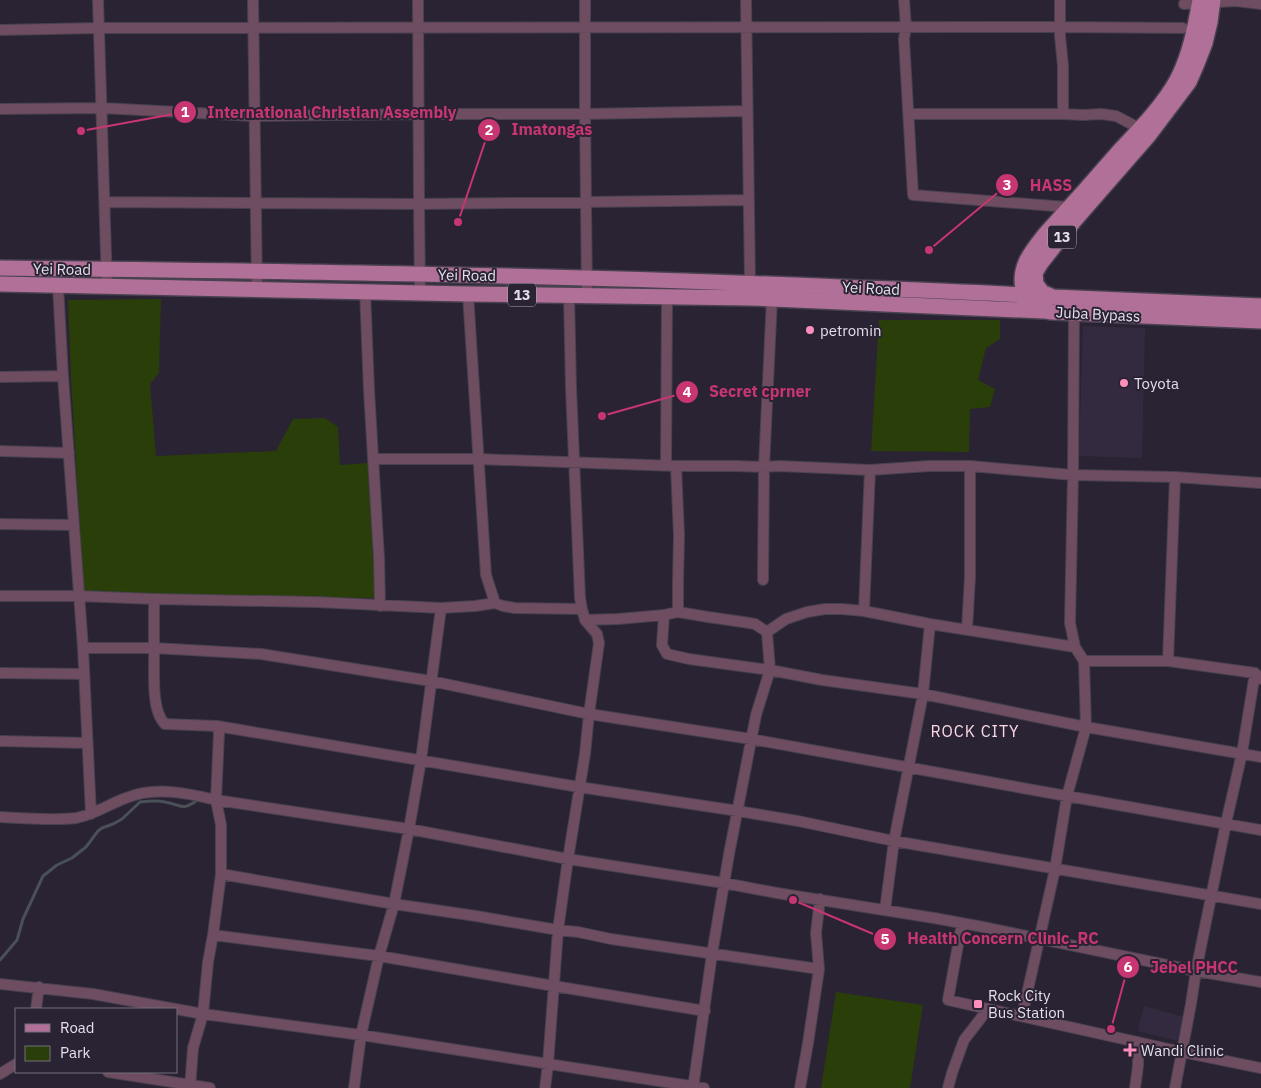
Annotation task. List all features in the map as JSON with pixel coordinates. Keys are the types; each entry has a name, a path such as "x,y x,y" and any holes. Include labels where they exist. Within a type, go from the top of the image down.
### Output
{"main road":[{"path":"1026,295 1022,285 1022,275 1033,249 1160,105 1176,81 1193,36 1200,0"},
{"name":"Juba Bypass","path":"1213,0 1210,22 1204,42 1188,82 1149,135 1074,221 1041,263 1035,273 1036,284 1042,292 1053,297 1261,306"},
{"name":"Yei Road","path":"0,268 586,278 750,283 1053,297"},
{"name":"Yei Road","path":"0,284 468,294 772,298 1043,311"},
{"name":"Juba Bypass","path":"1026,295 1031,303 1043,311 1074,314 1261,321"}],"street":[{"path":"98,0 107,286"},
{"path":"253,0 257,289"},
{"path":"418,0 420,293"},
{"path":"585,0 587,295"},
{"path":"746,0 750,283"},
{"path":"904,0 906,27 904,39 912,195 1067,207"},
{"path":"1060,0 1063,114"},
{"path":"1184,4 1236,1 1261,4"},
{"path":"0,30 99,28 1183,28"},
{"path":"0,109 102,108 254,116 747,112"},
{"path":"908,114 1101,114 1116,116 1137,127"},
{"path":"105,202 419,204 749,200"},
{"path":"58,286 80,596 91,814"},
{"path":"365,291 380,606"},
{"path":"468,294 486,575 495,603"},
{"path":"545,1088 558,930 585,754 599,643 597,634 585,620 582,609 574,463 569,295"},
{"path":"666,465 667,296"},
{"path":"763,580 764,467 772,298"},
{"path":"1022,1016 1055,869 1067,796 1086,727 1084,661 1075,647 1070,623 1074,314"},
{"path":"0,377 63,376"},
{"path":"0,451 69,453"},
{"path":"373,459 478,459 870,470 929,466 970,466 1073,475 1175,477 1261,483"},
{"path":"676,466 680,535 678,612"},
{"path":"967,629 970,577 970,466"},
{"path":"864,611 870,470"},
{"path":"1168,661 1175,477"},
{"path":"0,524 74,525"},
{"path":"0,596 80,596 316,602 441,608 495,603 515,608 582,609"},
{"path":"154,599 154,689 157,710 165,724 217,726 579,787 738,811 894,841 1261,904"},
{"path":"354,1088 360,1035 394,904 409,829 421,760 441,608"},
{"path":"767,632 786,619 807,612 842,609 864,611 930,624 1075,647"},
{"path":"585,620 618,619 678,612 755,624 767,632"},
{"path":"664,615 662,645 667,654 822,680 923,694 1086,727 1261,757"},
{"path":"885,910 894,841 923,694 930,624"},
{"path":"178,1009 360,1035 697,1087 704,1011 724,883 756,715 770,670 767,632"},
{"path":"83,648 154,648 260,654 431,682 589,714 751,739 1261,830"},
{"path":"1084,661 1168,661 1258,676 1196,971 1175,1088"},
{"path":"0,673 84,674"},
{"path":"190,1087 193,1048 203,1014 208,962 221,874 221,825 216,800 219,747 217,726"},
{"path":"0,742 87,743"},
{"path":"0,817 76,818 91,814 126,797 148,792 187,793 216,800 409,829 568,859 962,923 1196,971 1261,982"},
{"path":"221,874 611,939 819,969"},
{"path":"800,1088 819,969 816,933 820,899"},
{"path":"962,923 948,1000 1261,1068"},
{"path":"213,935 379,956 704,1011"},
{"path":"0,984 93,994 170,1008"},
{"path":"36,1008 39,987"},
{"path":"948,1088 964,1040 988,1009"},
{"path":"1135,1088 1138,1066 1138,1042"},
{"path":"0,1074 15,1065"},
{"path":"113,1073 190,1087 210,1088"}],"shaded area":[{"name":"Toyota","path":"1083,326 1145,328 1142,458 1079,456"},
{"path":"1144,1006 1184,1017 1177,1041 1138,1031"}],"green space":[{"path":"161,299 159,373 150,384 156,456 276,451 293,419 325,418 338,427 340,465 368,463 375,598 84,594 68,300"},
{"path":"879,320 1000,320 1000,339 986,348 978,380 995,389 990,407 970,409 969,452 871,451"},
{"path":"836,992 923,1005 910,1088 821,1088"}],"waterway":[{"path":"0,960 17,940 23,919 43,876 86,847 98,831 122,819 140,802 159,801 185,806 199,799"}],"place":[{"name":"International Christian Assembly","path":"81,131"},
{"name":"Imatongas","path":"458,222"},
{"name":"HASS","path":"929,250"},
{"name":"petromin","path":"810,330"},
{"name":"Toyota","path":"1124,383"},
{"name":"Secret cprner","path":"602,416"},
{"name":"Health Concern Clinic_RC","path":"793,900"},
{"name":"Rock City Bus Station","path":"978,1004"},
{"name":"Jebel PHCC","path":"1111,1029"},
{"name":"Wandi Clinic","path":"1130,1050"}],"district":[{"name":"ROCK CITY","path":"975,731"}]}
